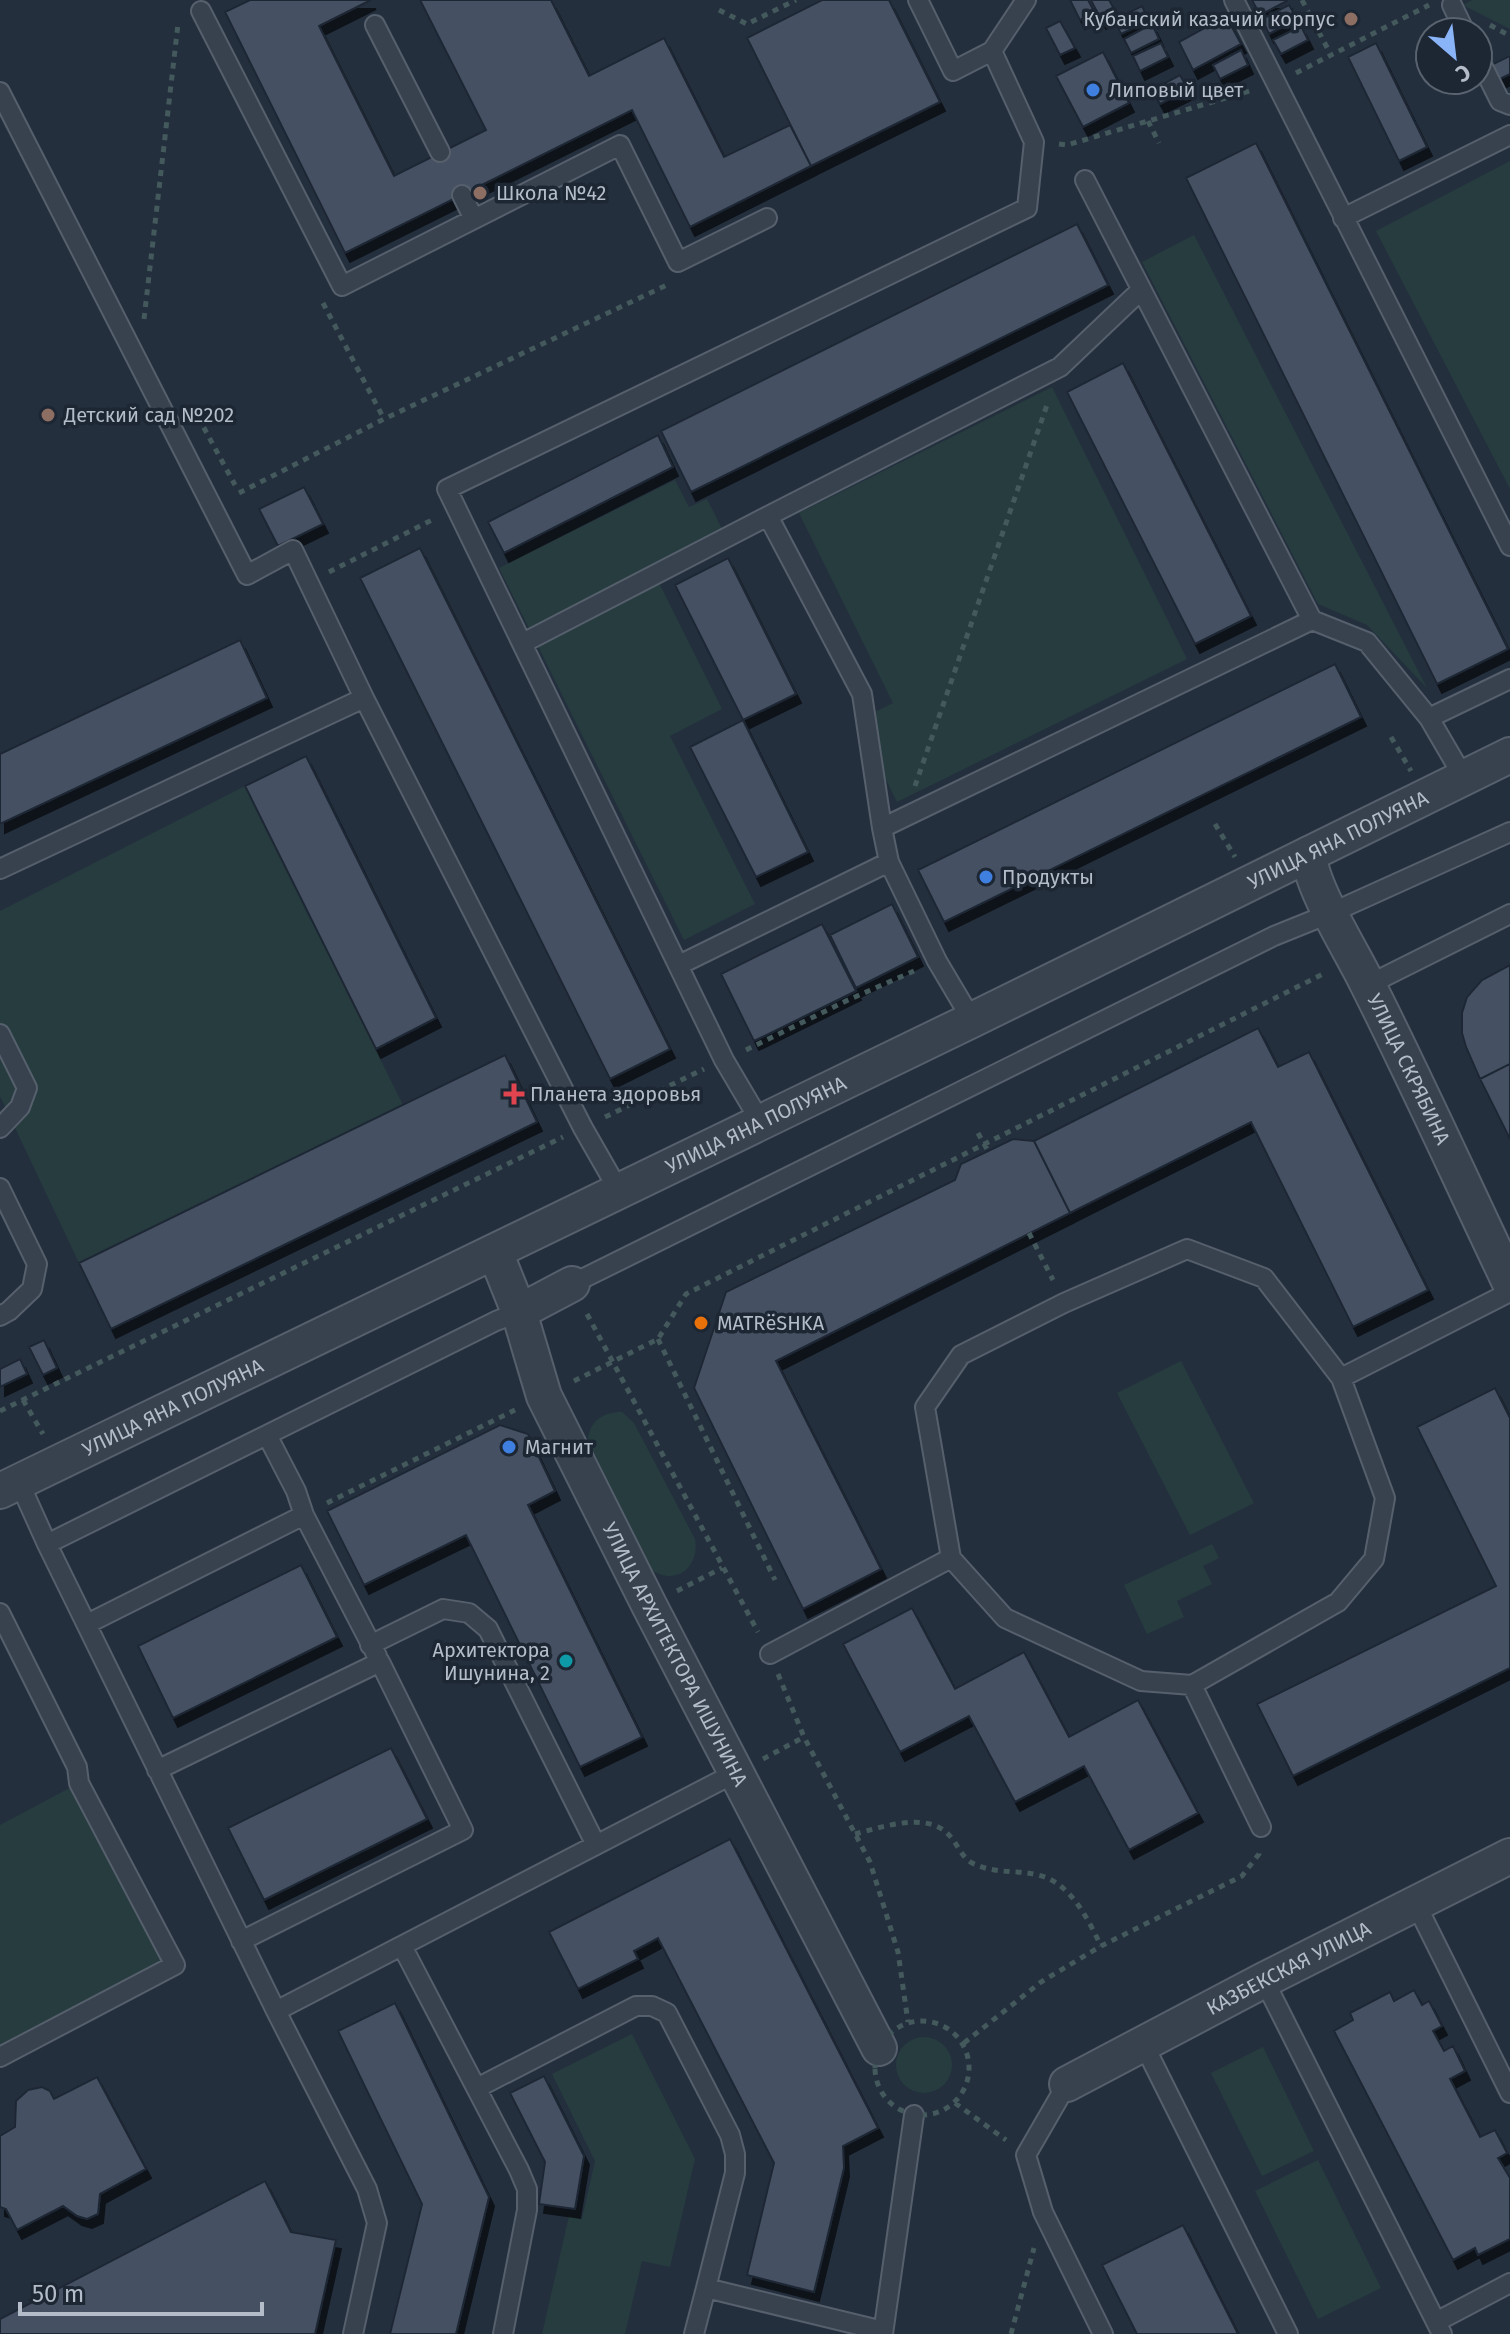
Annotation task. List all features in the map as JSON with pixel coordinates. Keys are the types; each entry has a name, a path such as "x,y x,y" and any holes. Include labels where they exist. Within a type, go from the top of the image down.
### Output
{"street":[{"name":"УЛИЦА ЯНА ПОЛУЯНА","path":"10,1487 1510,755"},
{"name":"УЛИЦА СКРЯБИНА","path":"1309,854 1309,865 1331,913 1362,971 1510,1283"},
{"name":"УЛИЦА АРХИТЕКТОРА ИШУНИНА","path":"495,1252 519,1312 544,1396 879,2048"},
{"path":"519,1312 572,1284"},
{"name":"КАЗБЕКСКАЯ УЛИЦА","path":"1067,2084 1415,1902 1510,1856"}],"lane":[{"path":"918,0 953,71 992,51 1026,0"},
{"path":"1235,1 1510,546"},
{"path":"201,11 342,286 620,145 678,262 767,218"},
{"path":"375,25 440,152"},
{"path":"760,1121 724,1060 447,489 1027,208 1034,142 992,51"},
{"path":"1494,89 1500,101 1510,105"},
{"path":"0,92 247,575 293,550 364,698 583,1128 619,1191"},
{"path":"1343,218 1510,135"},
{"path":"1085,180 1312,620 1367,642 1429,718 1464,778"},
{"path":"462,195 474,219"},
{"path":"523,643 1060,367 1141,290"},
{"path":"768,516 862,694 889,862 937,961 972,1020"},
{"path":"882,828 1312,620"},
{"path":"1429,718 1510,679"},
{"path":"0,869 364,698"},
{"path":"572,1284 1274,936 1510,832"},
{"path":"679,965 889,862"},
{"path":"1362,971 1510,914"},
{"path":"0,1034 27,1088 20,1107 0,1128"},
{"path":"0,1188 37,1264 32,1289 0,1316"},
{"path":"1187,1249 1264,1278 1341,1378 1385,1498 1374,1559 1338,1602 1192,1685 1141,1681 1005,1618 951,1558 925,1407 961,1355 1064,1303 1187,1249"},
{"path":"1341,1378 1510,1292"},
{"path":"47,1544 519,1312"},
{"path":"241,1941 463,1830 304,1515 296,1491 267,1435"},
{"path":"10,1487 47,1544 241,1941 367,2189 377,2223 353,2334"},
{"path":"87,1624 304,1515"},
{"path":"770,1654 951,1558"},
{"path":"157,1770 375,1653 443,1609 469,1613 488,1629 596,1845"},
{"path":"0,1613 77,1767 79,1783 175,1965 0,2057"},
{"path":"1192,1685 1261,1827"},
{"path":"276,2011 737,1772"},
{"path":"1415,1902 1510,2093"},
{"path":"402,1946 527,2189 527,2210 503,2334"},
{"path":"1264,1980 1439,2328 1510,2283"},
{"path":"477,2088 636,2006 652,2006 667,2013 730,2135 735,2154 735,2173 694,2334"},
{"path":"1143,2043 1288,2334"},
{"path":"1067,2084 1026,2155 1043,2212 1103,2334"},
{"path":"706,2288 883,2332 914,2115"}],"path":[{"path":"719,10 747,24 796,0"},
{"path":"1302,0 1331,55"},
{"path":"1034,142 1067,145 1276,83 1445,2"},
{"path":"144,319 178,22 185,36"},
{"path":"1148,121 1159,143"},
{"path":"239,493 384,419 677,280"},
{"path":"317,292 384,419"},
{"path":"904,816 1060,367"},
{"path":"309,582 456,507"},
{"path":"0,1411 848,1000 937,961"},
{"path":"304,1515 658,1339 686,1294 984,1144 1362,971"},
{"path":"978,1133 988,1151"},
{"path":"1029,1233 1064,1303"},
{"path":"658,1339 775,1580"},
{"path":"649,1605 722,1568"},
{"path":"737,1772 804,1737"},
{"path":"855,1834 925,1822 947,1832 968,1861 997,1872 1039,1875 1062,1888 1084,1912 1101,1946"},
{"path":"964,2043 1041,1982 1101,1946 1242,1876 1259,1854 1261,1827"},
{"path":"929,2020 949,2028 964,2043 970,2064 967,2085 955,2103 936,2114 914,2115 888,2102 875,2077 879,2048 891,2032 908,2022 929,2020"},
{"path":"955,2103 1026,2155"},
{"path":"1011,2334 1043,2212"}],"green space":[{"path":"1472,0 1510,0 1510,29 1494,21 1494,16 1485,16 1463,5"},
{"path":"1510,161 1510,489 1376,231"},
{"path":"1194,235 1427,688 1367,625 1318,604 1142,262"},
{"path":"1052,387 1187,659 897,802 857,721 893,703 799,513"},
{"path":"675,480 689,507 707,499 729,543 657,579 722,709 670,736 755,904 684,940 499,568"},
{"path":"245,786 403,1105 79,1263 0,1096 0,911"},
{"path":"1181,1361 1254,1503 1190,1535 1117,1393"},
{"path":"622,1412 634,1423 695,1539 696,1549 690,1566 677,1575 659,1574 650,1569 588,1447 589,1432 596,1421 607,1414"},
{"path":"1212,1544 1219,1558 1203,1566 1212,1584 1177,1601 1184,1617 1147,1634 1124,1585"},
{"path":"79,1783 175,1965 0,2057 0,1825"},
{"path":"632,2034 695,2159 670,2267 642,2261 625,2334 542,2334 569,2216 582,2219 595,2161 552,2074"},
{"path":"924,2037 944,2045 952,2065 944,2085 924,2093 904,2085 896,2065 904,2045"},
{"path":"1263,2047 1314,2151 1262,2176 1211,2073"},
{"path":"1318,2160 1381,2288 1318,2319 1255,2191"}],"building":[{"path":"250,0 371,0 319,26 394,176 486,130 420,0 551,0 589,76 664,38 724,157 790,125 811,166 690,227 632,110 345,253 225,12"},
{"path":"822,0 889,0 940,102 811,166 747,38"},
{"path":"1070,0 1088,0 1095,13 1080,20"},
{"path":"1091,0 1109,0 1116,12 1101,20"},
{"path":"1252,0 1287,0 1287,1 1260,15"},
{"path":"1289,5 1297,19 1269,34 1262,19"},
{"path":"1142,6 1149,21 1121,34 1114,20"},
{"path":"1226,16 1241,44 1193,70 1179,42"},
{"path":"1060,21 1075,48 1060,55 1046,28"},
{"path":"1152,24 1159,39 1131,53 1124,39"},
{"path":"1301,26 1308,40 1281,54 1273,40"},
{"path":"1161,43 1168,57 1140,71 1133,56"},
{"path":"1376,43 1427,147 1399,161 1348,57"},
{"path":"1241,50 1248,65 1220,79 1213,65"},
{"name":"Липовый цвет","path":"1103,52 1129,103 1083,127 1056,76"},
{"path":"1510,56 1510,74 1494,82 1494,64"},
{"path":"1180,75 1188,90 1160,104 1152,90"},
{"path":"1256,143 1508,649 1437,684 1186,178"},
{"path":"1077,224 1108,285 691,492 661,431"},
{"path":"1123,363 1251,616 1195,644 1067,392"},
{"path":"658,435 673,467 504,553 488,522"},
{"path":"304,487 323,524 278,546 259,509"},
{"path":"420,548 670,1049 610,1079 360,578"},
{"path":"728,558 796,694 743,720 675,585"},
{"path":"240,640 267,698 0,824 0,754"},
{"path":"1335,664 1361,717 944,922 918,870"},
{"path":"743,720 808,852 756,877 690,747"},
{"path":"306,756 436,1018 376,1049 245,786"},
{"path":"892,904 918,957 856,988 830,935"},
{"path":"822,924 856,991 754,1041 721,974"},
{"path":"1510,965 1510,1064 1480,1079 1462,1033 1462,1013 1467,997 1482,980"},
{"path":"1258,1028 1278,1067 1309,1052 1428,1290 1353,1327 1251,1122 1070,1213 1034,1141"},
{"path":"505,1055 537,1122 111,1329 79,1263"},
{"path":"1510,1064 1510,1139 1480,1079"},
{"path":"1013,1139 1034,1141 1070,1213 776,1361 881,1569 803,1609 694,1388 726,1292 955,1180 961,1164"},
{"path":"44,1340 57,1368 43,1375 29,1347"},
{"path":"20,1359 27,1374 0,1387 0,1369"},
{"path":"1495,1388 1510,1418 1510,1668 1293,1776 1257,1704 1496,1586 1417,1427"},
{"name":"Архитектора Ишунина, 2","path":"500,1425 528,1434 555,1491 528,1505 642,1737 580,1767 466,1535 364,1585 327,1511"},
{"path":"301,1565 337,1637 173,1718 138,1646"},
{"path":"912,1608 955,1689 1024,1652 1069,1737 1138,1700 1198,1813 1129,1850 1084,1766 1015,1802 969,1716 900,1752 843,1644"},
{"path":"391,1748 427,1819 264,1900 228,1828"},
{"path":"730,1839 878,2128 843,2146 844,2168 814,2292 747,2275 774,2163 658,1938 634,1951 638,1959 578,1989 549,1932"},
{"path":"1414,1990 1422,2005 1429,2001 1442,2026 1433,2031 1444,2051 1453,2046 1465,2071 1450,2079 1480,2137 1495,2130 1507,2153 1498,2158 1510,2178 1510,2239 1478,2255 1475,2248 1453,2260 1334,2031 1353,2020 1350,2013 1390,1992 1394,2001"},
{"path":"395,2003 489,2197 456,2334 390,2334 422,2204 338,2031"},
{"path":"544,2076 584,2156 575,2209 539,2204 545,2162 510,2093"},
{"path":"97,2077 146,2169 100,2194 98,2214 87,2219 63,2206 17,2230 6,2209 0,2207 0,2136 15,2127 16,2101 28,2090 42,2087 50,2091 54,2099"},
{"path":"265,2181 291,2232 336,2240 315,2334 0,2334 0,2319"},
{"path":"1183,2225 1238,2334 1137,2334 1102,2265"}],"place":[{"name":"Кубанский казачий корпус","path":"1351,19"},
{"name":"Липовый цвет","path":"1093,90"},
{"name":"Школа №42","path":"480,193"},
{"name":"Детский сад №202","path":"48,415"},
{"name":"Продукты","path":"986,877"},
{"name":"Планета здоровья","path":"514,1094"},
{"name":"MATRёSHKA","path":"701,1323"},
{"name":"Магнит","path":"509,1447"},
{"name":"Архитектора Ишунина, 2","path":"566,1661"}]}
